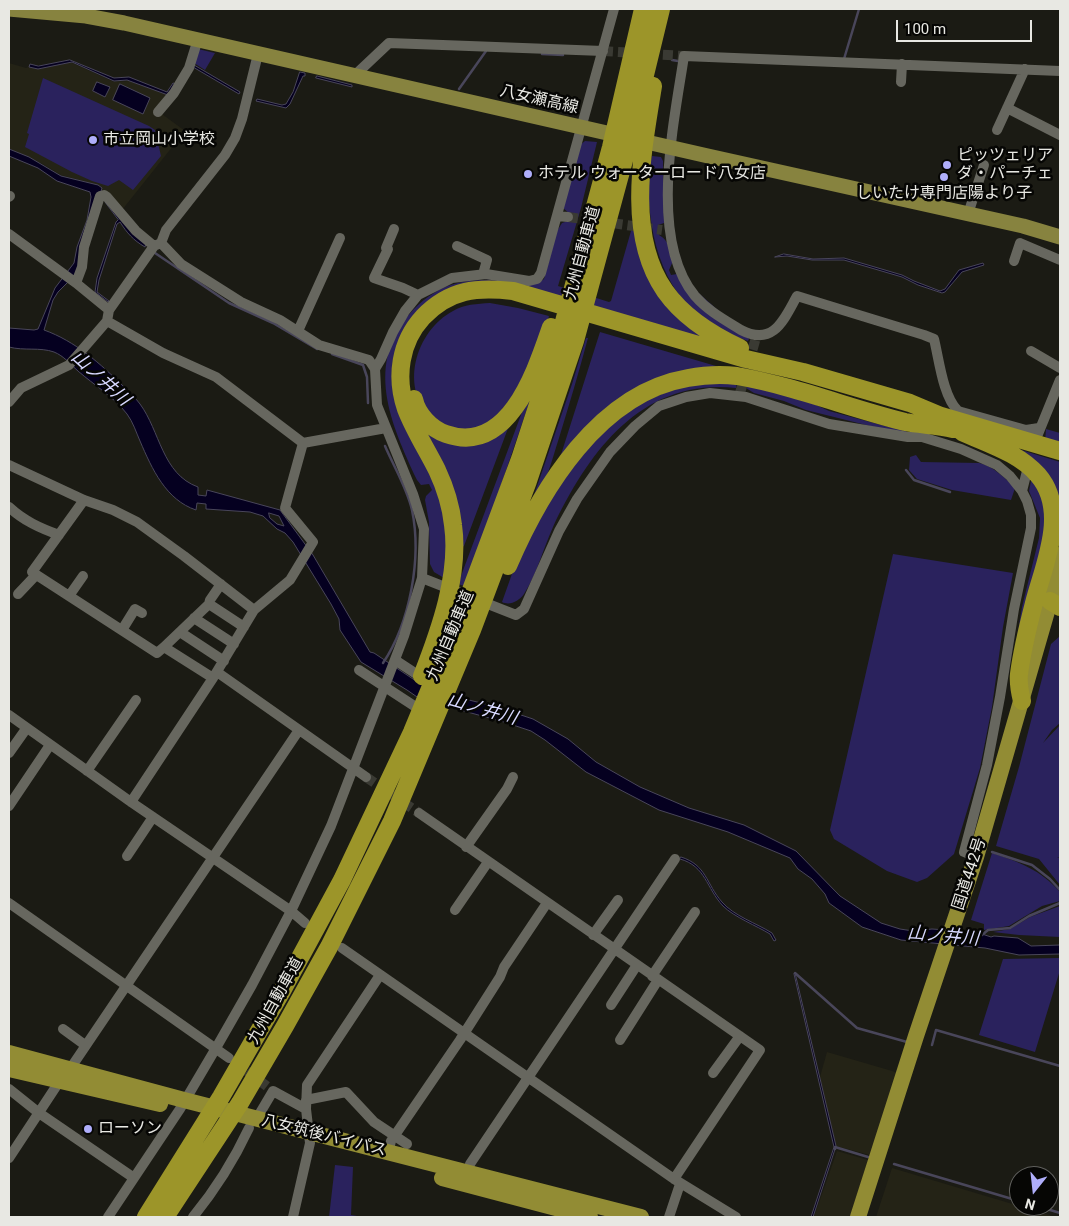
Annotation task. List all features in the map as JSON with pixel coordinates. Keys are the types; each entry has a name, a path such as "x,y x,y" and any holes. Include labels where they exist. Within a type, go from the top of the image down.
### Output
{"highway":[{"name":"九州自動車道","path":"626,126 629,70 643,9"},
{"name":"九州自動車道","path":"146,1217 221,1097 282,991 342,880 345,864 418,735 484,594 528,481 560,339 576,288 614,148 626,126 661,9"},
{"path":"665,9 626,126 642,165 641,192 644,238 656,274 665,291 686,314 707,331 777,366"},
{"path":"614,148 576,288 560,339 534,374 522,397 502,423 485,433 471,437 458,438 443,433 432,426 422,415 415,403 411,383 411,363 415,346 424,329 437,316 451,306 475,298 517,302 603,326 734,366 771,384"},
{"path":"418,735 430,655 451,585 455,547 449,501 437,471 406,409 400,376 401,360 405,346 418,322 430,310 458,293 475,289 513,291 746,359 910,403 941,416 1060,451"},
{"path":"484,594 516,548 545,494 592,432 616,411 647,390 681,379 716,375 736,376 906,422 957,430 1060,457"},
{"path":"957,430 1012,455 1028,466 1039,476 1051,500 1052,538 1018,676 1022,701"},
{"name":"国道442号","path":"858,1217 976,857 1022,701 1057,603 1060,555"},
{"name":"九州自動車道","path":"165,1217 240,1103 286,1026 328,948 392,822 418,735"},
{"name":"八女筑後バイパス","path":"9,1053 70,1069 182,1104 590,1217"},
{"name":"八女筑後バイパス","path":"9,1069 59,1082 182,1104 248,1128 388,1153 641,1217"}],"main road":[{"name":"八女瀬高線","path":"9,9 87,13 354,76 968,214 1060,237"}],"street":[{"path":"375,369 405,311 418,295 452,278 483,274 529,281 537,279 541,274 562,216 581,127 614,9"},
{"path":"158,112 174,93 189,68 198,39"},
{"path":"354,76 389,43 603,51"},
{"path":"9,402 21,388 69,365 85,348 166,230 225,155 235,138 242,119 258,54"},
{"path":"1039,428 1019,429 958,411 952,406 948,396 934,339 924,335 797,296 780,326 772,332 760,335 745,331 706,308 694,295 682,274 666,231 669,208 670,147 684,56 1060,71"},
{"path":"901,82 902,64"},
{"path":"997,130 1025,69"},
{"path":"1007,108 1060,135"},
{"path":"968,214 984,165"},
{"path":"71,279 82,267 84,246 100,196 104,195 136,231 158,244 181,264 215,286 241,302 280,320 319,345 369,360 375,369 376,405 413,494 424,529 422,578 404,636 354,768 291,911 216,1048 182,1104 108,1217"},
{"path":"394,229 386,248 388,249 374,278 418,295"},
{"path":"1041,252 1045,233"},
{"path":"10,238 71,279 108,316 163,353 216,378 303,443 386,428"},
{"path":"298,331 340,238"},
{"path":"1014,261 1020,243 1060,260"},
{"path":"457,246 487,260 483,274"},
{"path":"1031,351 1060,368"},
{"path":"1036,439 1060,380"},
{"path":"422,578 516,614 524,609 559,531 577,499 610,452 635,426 659,406 686,397 710,392 746,397 829,424 908,437 922,437 961,449 997,465 1010,476 1022,490 1028,501 1031,528 1014,609 987,766 964,852 976,857"},
{"path":"131,802 224,661 254,610 290,580 311,547 313,542 285,508 303,443"},
{"path":"9,465 84,500 113,510 136,522 254,610"},
{"path":"1022,490 1027,472"},
{"path":"84,500 32,572 157,653 209,604 221,584"},
{"path":"9,507 18,516 35,526 59,535"},
{"path":"18,594 36,575"},
{"path":"69,596 83,576"},
{"path":"209,604 244,627"},
{"path":"122,630 135,609 142,613"},
{"path":"194,618 234,644"},
{"path":"180,632 224,661"},
{"path":"164,647 215,675 366,776"},
{"path":"394,662 436,686"},
{"path":"359,670 386,685 428,715"},
{"path":"87,771 136,700"},
{"path":"9,716 291,911 305,923"},
{"path":"9,754 26,729"},
{"path":"70,1069 299,730"},
{"path":"9,806 50,745"},
{"path":"466,847 507,789 512,777"},
{"path":"419,813 760,1050 677,1181 669,1217"},
{"path":"127,856 153,817"},
{"path":"470,1164 675,859"},
{"path":"455,910 488,862"},
{"path":"593,935 618,900"},
{"path":"9,903 229,1058"},
{"path":"388,1153 391,1141 464,1033 500,977 504,967 547,903"},
{"path":"620,1040 695,912"},
{"path":"342,948 677,1181 736,1217"},
{"path":"611,1005 637,965"},
{"path":"293,1217 309,1138 306,1086 380,975"},
{"path":"63,1029 86,1045"},
{"path":"713,1072 740,1036"},
{"path":"9,1158 59,1082"},
{"path":"9,1089 39,1113 134,1178"},
{"path":"260,1113 271,1089 306,1104 346,1092 374,1122 407,1144"},
{"path":"193,1217 207,1200 238,1151 248,1128"}],"shaded area":[{"path":"198,49 215,53 205,70 194,63"},
{"name":"市立岡山小学校","path":"70,62 114,82 130,81 169,95 162,114 185,131 122,210 98,185 61,175 41,163 9,149 9,63 38,69"},
{"path":"43,78 155,130 161,156 133,190 119,180 108,186 92,181 25,147 29,134 27,133"},
{"path":"585,141 597,142 581,208 558,286 609,302 611,301 637,210 657,283 745,353 553,294 497,282 468,285 397,353 424,456 449,525 444,578 434,572 430,564 429,522 425,500 432,490 429,484 421,485 417,480 391,416 386,394 385,372 389,351 398,330 413,310 428,297 445,287 478,280 538,283 544,279 557,231 562,223 568,221 570,214 563,208 580,145"},
{"path":"652,156 661,157 663,161 664,223 658,225 659,235 667,243 673,261 669,270 671,275 677,274 746,335 749,339 748,341 726,333 707,322 691,308 667,276 659,256 650,213 648,184"},
{"path":"490,303 549,316 541,343 526,379 489,426 459,431 434,421 423,408 416,394 414,378 416,362 421,346 429,332 440,320 462,307"},
{"path":"600,332 733,371 642,388 558,464"},
{"path":"586,338 588,338 551,464 541,489 531,504 572,384"},
{"path":"737,383 736,388 703,388 673,395 646,408 623,425 602,447 567,499 524,594 514,602 502,602 513,571 536,524 574,460 628,408 686,384"},
{"path":"747,384 801,398 829,411 889,427 908,429 906,432 894,432 806,410 784,401 754,393 746,388"},
{"path":"528,396 531,397 495,503 464,586 458,584"},
{"path":"510,423 464,546 462,547 422,424 444,441 461,445 478,440"},
{"path":"1046,429 1060,433 1060,446 1045,442"},
{"path":"1018,449 1060,462 1060,507"},
{"path":"916,455 921,462 979,463 989,467 1003,476 1015,488 1011,500 952,490 917,479 909,470 910,457"},
{"path":"1031,481 1034,481 1045,496 1048,533 1017,637 1022,607 1039,538 1040,518 1029,491"},
{"path":"893,554 1013,573 1003,627 992,707 980,768 954,854 927,878 917,882 887,871 834,839 830,830"},
{"path":"1060,636 1060,723 1052,730 1043,743 1060,725 1060,857 1057,857 1060,858 1060,885 1039,859 996,846 1051,644"},
{"path":"992,853 1020,863 1037,872 1060,892 1060,901 1042,906 1009,926 984,930 984,924 971,920"},
{"path":"1060,906 1060,937 993,932 1010,929 1030,917"},
{"path":"1060,958 1060,970 1035,1052 979,1035 1003,959"},
{"path":"827,1052 899,1073 870,1155 836,1146 820,1077"},
{"path":"837,1151 868,1160 850,1217 814,1217"},
{"path":"335,1165 353,1167 351,1215 363,1217 329,1217"},
{"path":"892,1168 1009,1203 1009,1216 1056,1217 876,1217"}],"water":[{"path":"70,60 114,78 129,77 167,92 173,83 176,84 168,95 127,80 114,81 72,62 38,69 29,67 30,64 38,66"},
{"path":"194,65 240,92 239,94 193,67"},
{"path":"300,72 305,73 305,76 303,76 290,104 286,108 256,101 257,99 282,105 286,104 293,92"},
{"path":"317,76 352,85 352,87 316,78"},
{"path":"97,82 110,87 105,97 93,91"},
{"path":"120,84 150,98 143,114 113,100"},
{"name":"山ノ井川","path":"9,149 29,157 61,176 98,185 102,188 82,260 74,276 58,292 53,300 44,330 66,340 87,354 137,400 147,415 169,462 186,481 198,487 198,495 206,496 207,490 280,510 313,555 370,652 422,685 437,692 497,707 533,719 568,739 596,762 640,787 689,808 744,825 796,851 840,896 881,923 913,931 932,929 976,932 991,937 1018,938 1031,946 1060,945 1060,954 1019,955 985,948 901,940 862,927 829,903 825,894 812,879 798,869 790,858 728,832 659,810 586,772 531,731 420,699 361,662 340,630 339,619 331,604 293,542 285,533 277,529 263,516 250,512 206,509 206,504 197,503 196,510 176,499 155,472 127,414 104,391 54,352 9,347 9,328 38,329 55,288 74,263 77,247 87,220 91,197 90,192 57,181 38,168 9,156","holes":["269,513 279,516 284,526 277,524 270,518"]},
{"path":"105,202 146,243 145,247 125,230 120,222 117,224 97,292 108,302 95,292 97,278 118,220"},
{"path":"784,254 813,259 844,258 902,275 940,291 945,289 959,270 983,263 984,265 962,272 942,293 902,277 844,260 812,260 787,256 775,257"},
{"path":"681,857 690,860 701,870 727,907 772,933 776,940 774,941 770,934 739,918 723,906 701,872 689,862 680,859"},
{"path":"795,973 836,1146 813,1217 811,1217 834,1147"}],"waterway":[{"path":"844,59 859,9"},
{"path":"459,89 486,51"},
{"path":"542,54 563,55"},
{"path":"672,60 678,61"},
{"path":"155,253 229,303 273,323 317,349"},
{"path":"332,354 363,365 367,377 368,403"},
{"path":"383,663 392,647 407,610 414,569 415,549 415,529 410,502 385,446"},
{"path":"906,470 914,480 950,492"},
{"path":"992,852 1032,865 1050,879 1060,890"},
{"name":"山ノ井川","path":"982,935 988,930 1010,928 1029,916 1060,903"},
{"path":"795,973 857,1028 907,1042"},
{"path":"932,1045 936,1030 1060,1066"},
{"path":"835,1149 835,1147 868,1157"},
{"path":"894,1164 1009,1198"}],"tunnel":[{"path":"603,51 684,56"},
{"path":"568,217 662,230"},
{"path":"740,393 757,334"},
{"path":"366,777 419,813"},
{"path":"235,1062 268,1087"}],"place":[{"name":"市立岡山小学校","path":"93,140"},
{"name":"ピッツェリア ダ・パーチェ","path":"947,165"},
{"name":"ホテル ウォーターロード八女店","path":"528,174"},
{"name":"しいたけ専門店陽より子","path":"944,177"},
{"name":"ローソン","path":"88,1129"}]}
